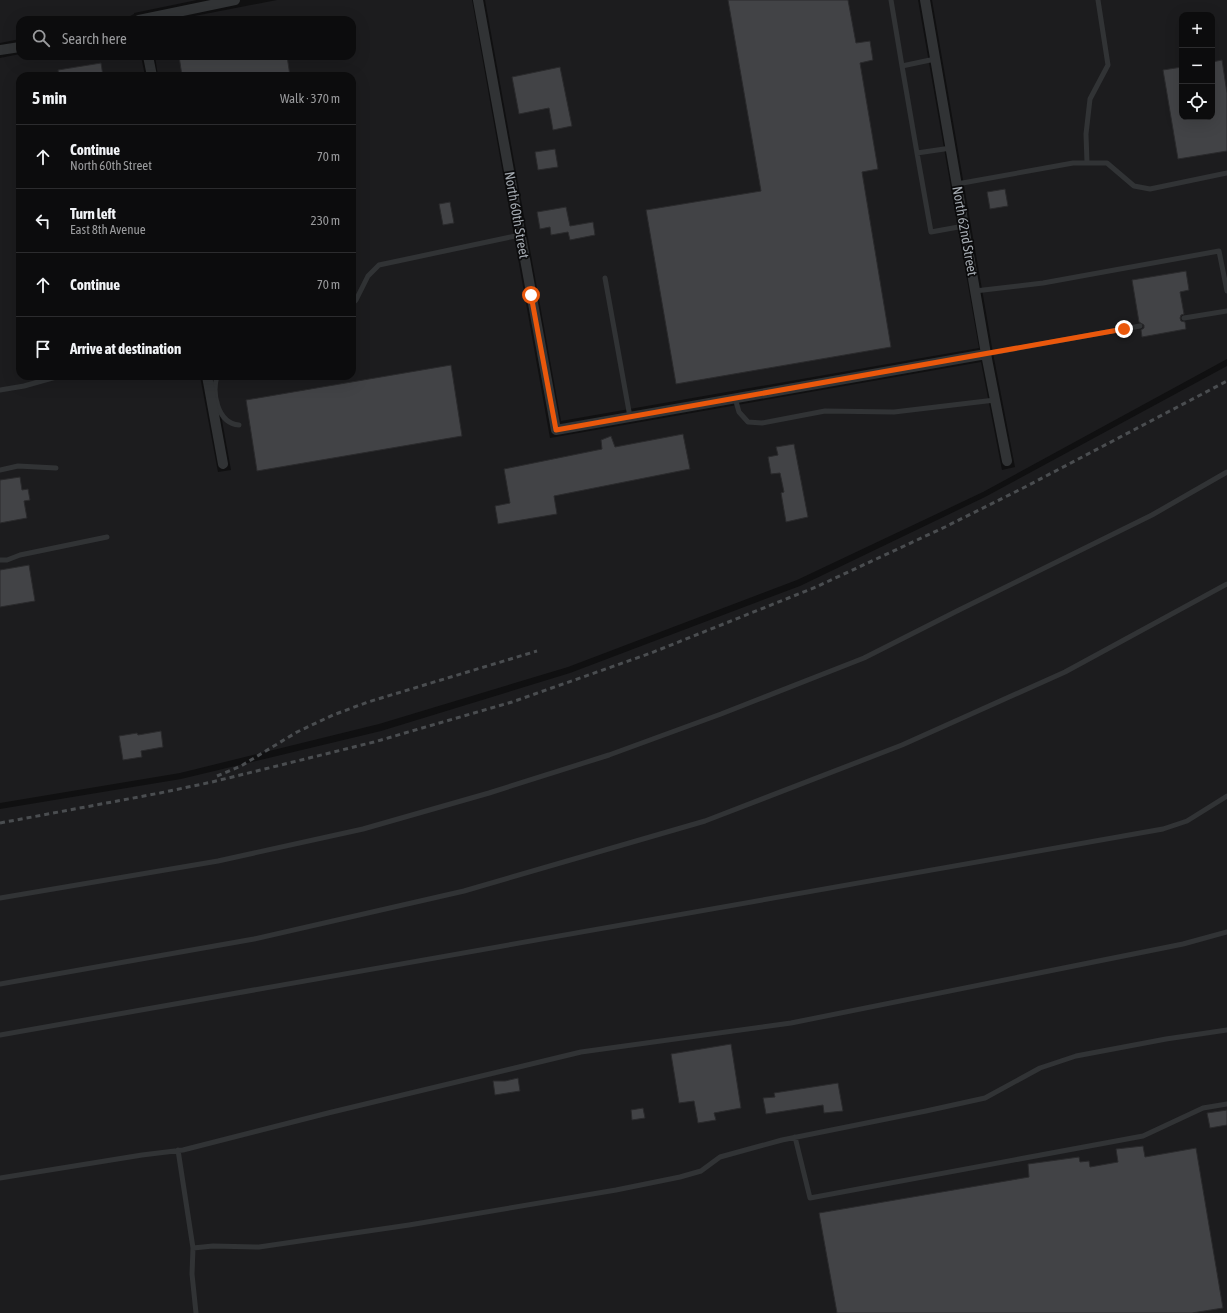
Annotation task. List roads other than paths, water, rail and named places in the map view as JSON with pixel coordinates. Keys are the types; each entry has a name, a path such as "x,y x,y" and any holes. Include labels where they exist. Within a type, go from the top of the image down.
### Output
{"street":[{"path":"160,16 235,0"},
{"name":"North 60th Street","path":"478,0 556,430 630,417"},
{"name":"North 62nd Street","path":"925,0 986,354 1007,461"},
{"path":"0,50 16,48"},
{"path":"149,60 151,72"},
{"path":"630,417 986,354"},
{"path":"208,380 223,464"}],"lane":[{"path":"891,0 931,232 964,226"},
{"path":"1087,163 1086,134 1090,99 1108,65 1098,0"},
{"path":"902,66 936,59"},
{"path":"917,153 951,148"},
{"path":"957,184 1073,163 1107,164 1134,186 1150,189 1227,174"},
{"path":"356,300 368,276 379,265 520,235"},
{"path":"976,290 1043,283 1219,251 1227,291"},
{"path":"605,278 630,417"},
{"path":"1184,318 1227,311"},
{"path":"986,354 1140,326"},
{"path":"0,390 24,386 45,380"},
{"path":"217,380 216,398 218,407 225,418 234,425 239,425"},
{"path":"734,398 739,412 748,422 762,423 825,411 894,412 995,400"},
{"path":"0,470 18,466 56,468"},
{"path":"0,898 218,861 363,829 489,793 609,754 721,714 864,658 1152,515 1227,472"},
{"path":"0,560 7,560 20,555 107,537"},
{"path":"0,984 254,939 464,891 705,821 902,745 1058,675 1227,584"},
{"path":"0,1034 1163,829 1187,821 1227,796"},
{"path":"0,1178 178,1150 514,1067 581,1052 791,1023 1183,944 1227,932"},
{"path":"193,1248 213,1246 259,1247 409,1225 680,1177 701,1171 720,1157 795,1137 926,1112 985,1098 1040,1068 1076,1056 1166,1039 1227,1030"},
{"path":"795,1137 810,1198 1143,1136 1203,1108 1227,1104"},
{"path":"178,1150 193,1248 192,1274 196,1313"}],"railway":[{"path":"0,823 212,782 374,742 512,702 651,653 816,587 945,527 1027,486 1227,381"},
{"path":"217,776 241,766 297,732 333,715 368,702 537,651"}]}
